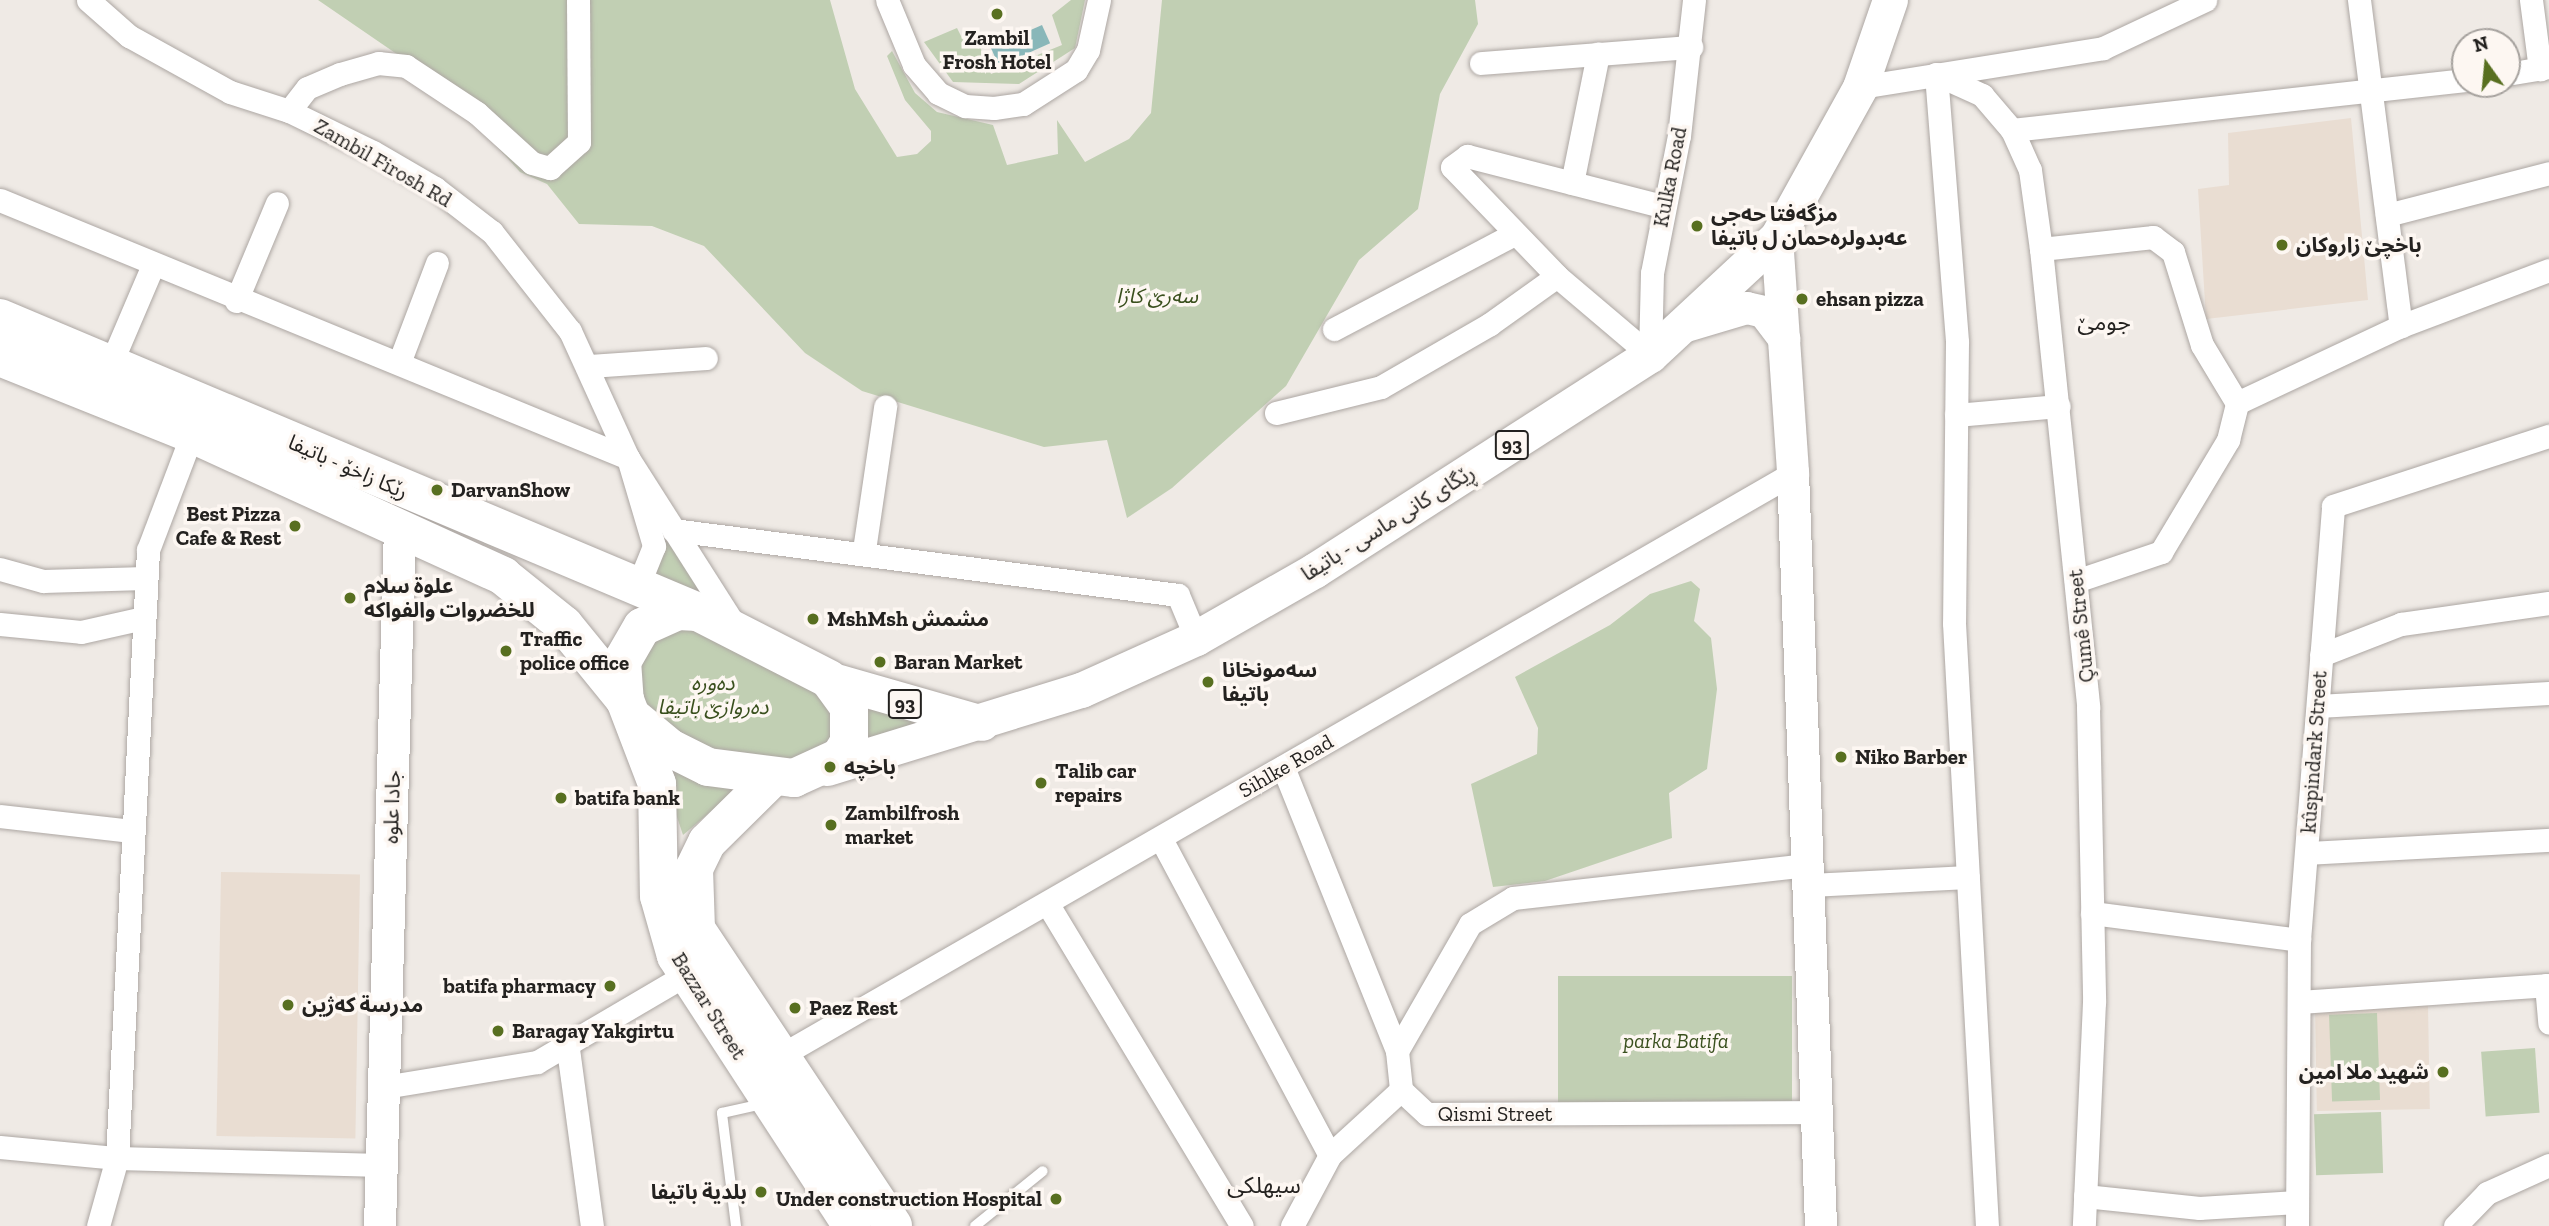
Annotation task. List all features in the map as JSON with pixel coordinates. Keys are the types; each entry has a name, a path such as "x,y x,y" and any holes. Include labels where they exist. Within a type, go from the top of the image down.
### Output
{"highway":[{"name":"رێکا زاخۆ - باتیفا","path":"0,318 112,361 414,497 698,612"},
{"name":"رێکا زاخۆ - باتیفا","path":"0,356 192,434 480,564 535,598 629,709"},
{"path":"698,612 829,679 842,691 852,724 849,742 827,768 772,778 729,773 689,759 629,709 622,661 636,635 659,617 698,612"},
{"name":"Bazzar Street","path":"629,709 657,784 663,916 685,975 773,1104 843,1221"},
{"name":"Bazzar Street","path":"772,778 707,842 690,899 701,938 893,1226"}],"main road":[{"name":"ڕێگای کانی ماسی - باتيفا","path":"827,768 982,723 1081,690 1196,638 1395,520 1650,355 1777,237 1860,87 1889,0"},
{"path":"1777,237 1793,473 1821,1226"},
{"path":"1676,330 1747,308 1764,312 1784,339"},
{"name":"جادا علوه","path":"380,1226 400,528"},
{"name":"93","path":"829,679 982,723"}],"street":[{"path":"88,0 129,36 230,92 289,111"},
{"name":"Zambil Firosh Rd","path":"578,0 579,142 550,168 532,163 458,98 406,66 378,63 340,74 307,88 289,111 435,188 492,232 540,285 590,366 628,458 738,631"},
{"path":"887,0 914,65 937,93 965,106 994,108 1023,104 1076,70 1088,50 1099,0"},
{"name":"Kulka Road","path":"1650,355 1648,308 1662,206 1691,47 1694,0"},
{"path":"1860,87 2103,48 2204,0"},
{"path":"2359,0 2401,326"},
{"path":"2521,72 2544,68 2530,0"},
{"path":"1480,63 1691,47"},
{"path":"1573,183 1598,54"},
{"path":"1936,74 1956,341 1954,622 1987,1226"},
{"name":"Çumê Street","path":"1936,74 1982,95 2012,130 2030,170 2041,249 2088,707 2092,913 2084,1226"},
{"path":"2012,130 2371,94 2451,82"},
{"path":"1650,355 1557,276 1457,177 1452,167 1458,157 1662,206"},
{"path":"2387,215 2549,173"},
{"path":"0,200 152,267 399,363 628,458 654,546 637,588"},
{"path":"236,301 277,203"},
{"path":"1334,329 1514,234"},
{"path":"2041,249 2154,237 2163,244 2179,265 2202,345 2237,403 2228,440 2161,552 2076,581"},
{"path":"399,363 437,263"},
{"path":"112,361 152,267"},
{"path":"2237,403 2401,326 2549,270"},
{"path":"1276,412 1381,387 1490,324 1557,276"},
{"path":"590,366 706,358"},
{"path":"1956,415 2059,406"},
{"path":"864,550 885,407"},
{"path":"98,1226 117,1158 145,578 155,523 192,434"},
{"name":"kûspindark Street","path":"2297,1226 2299,940 2333,506 2549,436"},
{"name":"Sihlke Road","path":"778,1057 1793,473"},
{"path":"673,530 864,550 1178,595 1196,638"},
{"path":"0,569 43,581 145,578"},
{"path":"2321,655 2401,624 2549,603"},
{"path":"0,624 81,632 143,618"},
{"path":"2318,706 2549,693"},
{"path":"1283,767 1397,1051 1401,1090 1330,1155 1292,1226"},
{"path":"0,816 131,831"},
{"path":"1161,839 1330,1155"},
{"path":"2306,853 2549,840"},
{"path":"1397,1051 1470,924 1513,898 1809,875 1968,877"},
{"path":"1047,902 1242,1226"},
{"path":"2092,913 2299,940"},
{"path":"384,1087 504,1072 568,1049 685,975"},
{"path":"2300,1002 2548,985 2549,1023"},
{"path":"568,1049 592,1226"},
{"name":"Qismi Street","path":"1401,1090 1427,1114 1818,1112"},
{"path":"0,1147 117,1158 382,1165"},
{"path":"2455,1226 2487,1193 2549,1165"},
{"path":"2085,1196 2199,1217 2297,1202"}],"lane":[{"path":"736,1226 722,1113 773,1104"},
{"path":"975,1226 1043,1171"}],"shaded area":[{"name":"باخچێ زاروکان","path":"2351,118 2368,300 2206,319 2198,189 2229,185 2228,133"},
{"name":"مدرسة كه‌ژين","path":"221,872 360,874 355,1138 216,1136"},
{"path":"2428,1005 2430,1109 2317,1111 2315,1007"}],"green space":[{"name":"سەرێ کاژا","path":"318,0 830,0 855,89 897,157 917,154 931,141 931,131 905,100 887,56 892,51 915,93 937,112 993,125 1007,165 1058,154 1057,120 1085,162 1129,139 1151,113 1162,0 1475,0 1478,24 1440,94 1418,209 1359,260 1286,386 1172,488 1127,518 1107,440 1044,447 862,391 805,353 704,246 652,226 579,224 547,184 520,172 439,83"},
{"path":"1071,0 1085,0 1075,48 1019,84 953,82 924,42 957,28 967,48 979,44 991,74 1062,45 1052,15"},
{"path":"660,529 714,609 652,586 663,551"},
{"path":"1691,581 1700,589 1694,621 1711,638 1717,689 1707,769 1669,793 1672,838 1545,881 1493,887 1471,784 1537,754 1538,728 1515,677 1610,625 1650,594"},
{"name":"ده‌وره‌ ده‌روازێ باتيفا","path":"679,620 824,687 840,727 808,762 680,744 633,691 640,639"},
{"path":"859,703 942,727 854,754"},
{"path":"655,751 741,786 683,835"},
{"name":"parka Batifa","path":"1558,976 1792,976 1792,1103 1558,1103"},
{"path":"2377,1013 2380,1100 2332,1102 2329,1015"},
{"path":"2535,1048 2540,1113 2486,1117 2481,1052"},
{"path":"2381,1112 2383,1173 2316,1175 2314,1114"}],"water":[{"path":"1042,25 1050,43 999,66 991,48"}],"place":[{"name":"Zambil Frosh Hotel","path":"997,14"},
{"name":"مزگەفتا حەجی عەبدولرەحمان ل باتیفا","path":"1697,226"},
{"name":"باخچێ زاروکان","path":"2282,245"},
{"name":"ehsan pizza","path":"1802,299"},
{"name":"DarvanShow","path":"437,490"},
{"name":"Best Pizza Cafe & Rest","path":"295,526"},
{"name":"علوة سلام للخضروات والفواكه","path":"350,598"},
{"name":"MshMsh مشمش","path":"813,619"},
{"name":"Traffic police office","path":"506,651"},
{"name":"Baran Market","path":"880,662"},
{"name":"سه‌مونخانا باتيفا","path":"1208,682"},
{"name":"Niko Barber","path":"1841,757"},
{"name":"باخچە","path":"830,767"},
{"name":"Talib car repairs","path":"1041,783"},
{"name":"batifa bank","path":"561,798"},
{"name":"Zambilfrosh market","path":"831,825"},
{"name":"batifa pharmacy","path":"610,986"},
{"name":"مدرسة كه‌ژين","path":"288,1005"},
{"name":"Paez Rest","path":"795,1008"},
{"name":"Baragay Yakgirtu","path":"498,1031"},
{"name":"شهيد ملا امين","path":"2443,1072"},
{"name":"بلدية باتيفا","path":"761,1192"},
{"name":"Under construction Hospital","path":"1056,1199"}],"district":[{"name":"جومێ","path":"2104,322"},
{"name":"سيهلكى","path":"1264,1185"}]}
